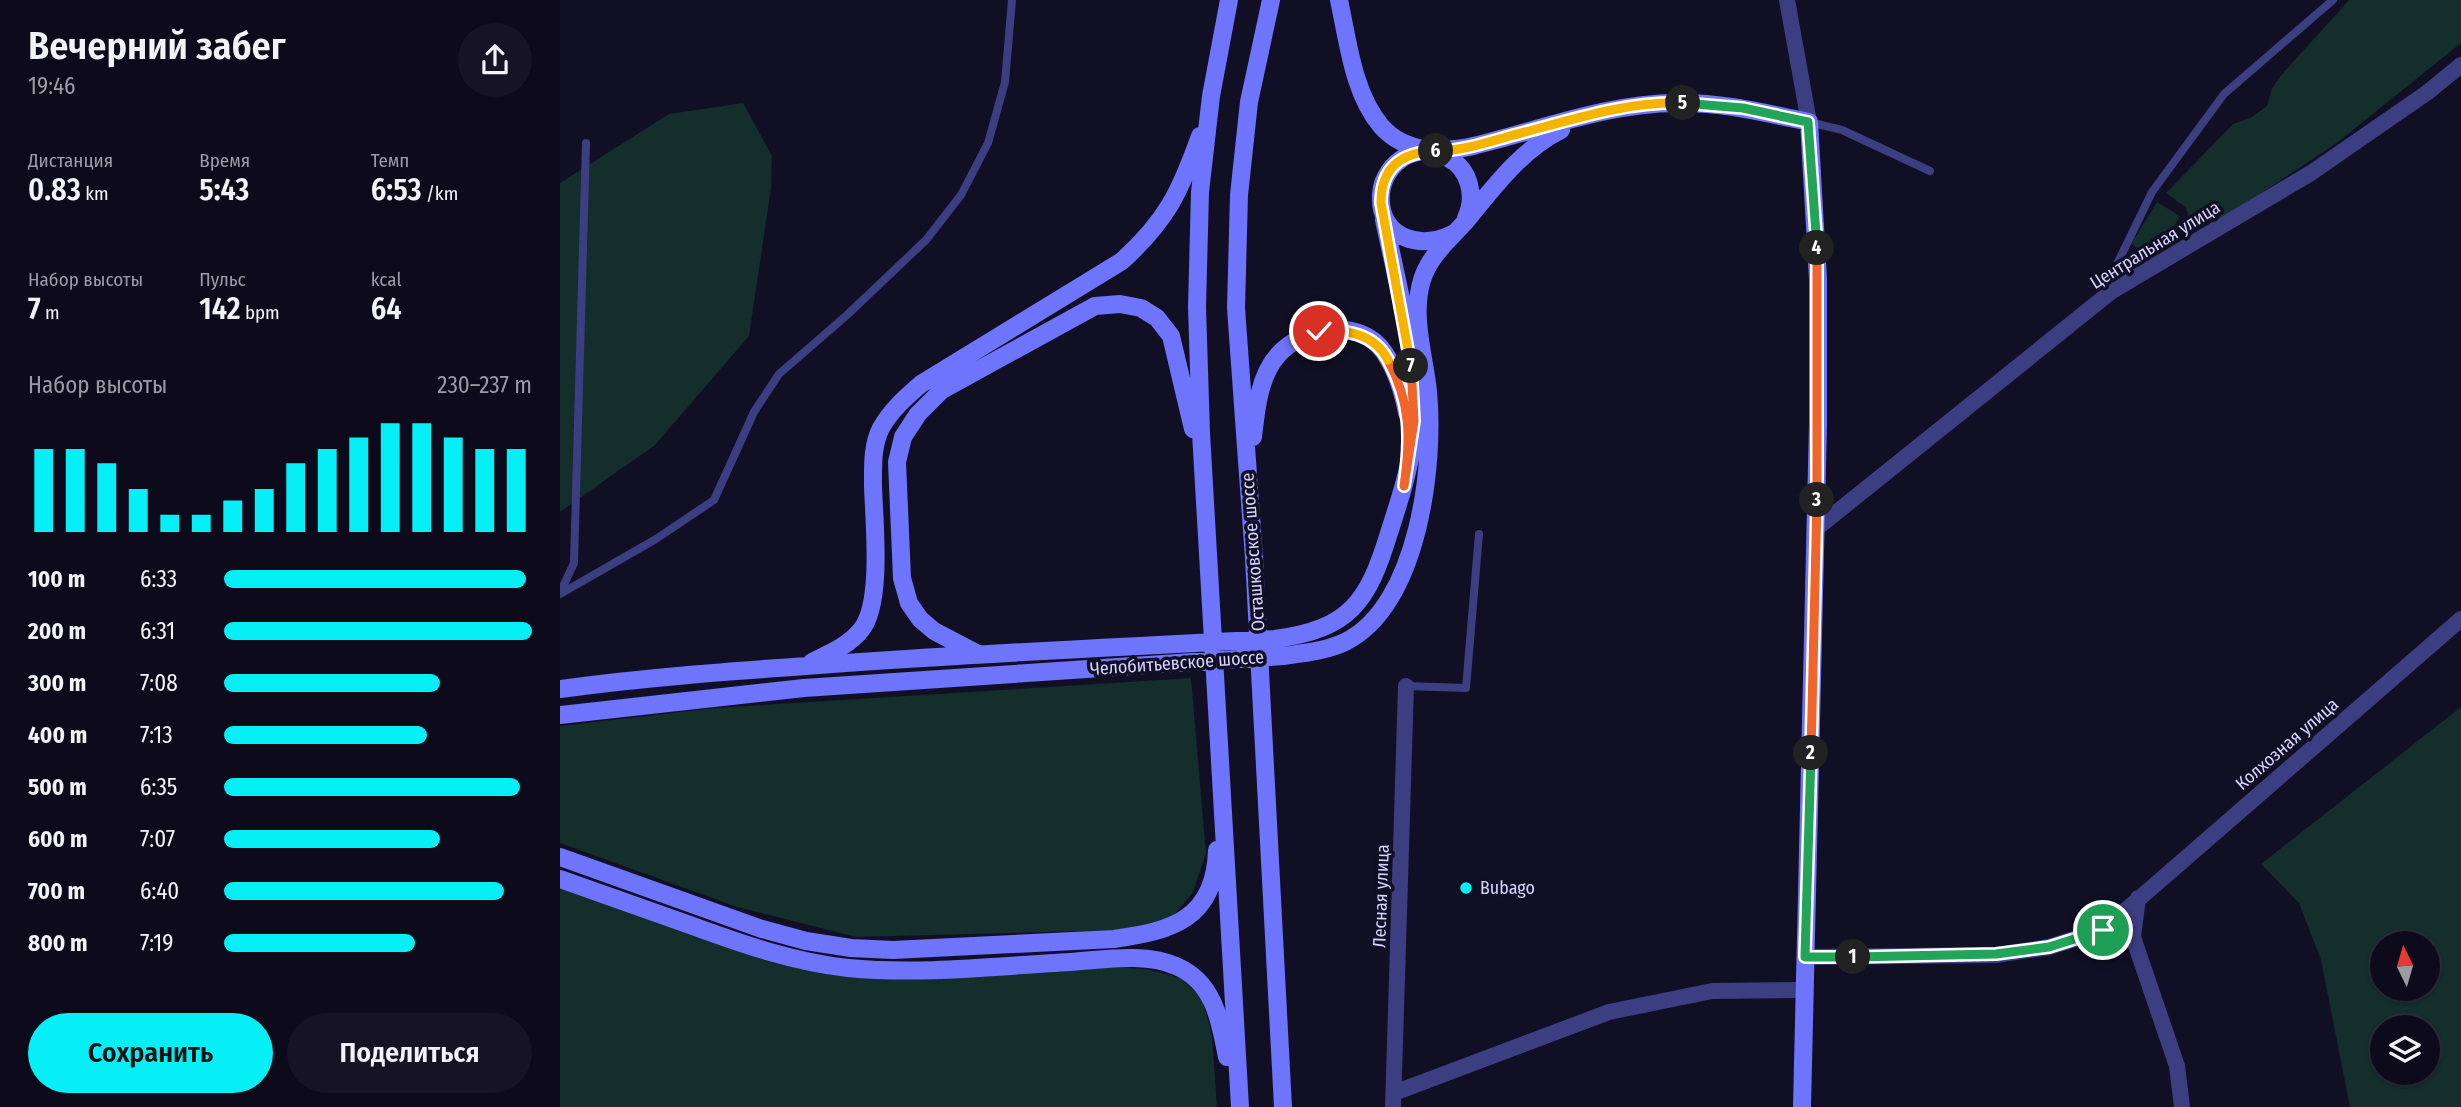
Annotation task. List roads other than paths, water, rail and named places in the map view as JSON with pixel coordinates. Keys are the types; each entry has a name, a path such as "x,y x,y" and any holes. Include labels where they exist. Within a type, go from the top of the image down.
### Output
{"street":[{"path":"1229,0 1211,96 1200,192 1197,307 1238,1107"},
{"name":"Осташковское шоссе","path":"1271,0 1249,102 1239,195 1236,307 1254,558 1283,1107"},
{"path":"1339,0 1358,82 1369,108 1381,126 1395,139 1410,147 1451,159 1467,178 1472,199 1460,227 1433,242 1407,239 1390,225 1381,203"},
{"path":"1787,0 1808,122 1818,279 1817,528 1802,1107"},
{"name":"Центральная улица","path":"1817,528 2112,291 2311,173 2428,92 2461,65"},
{"path":"803,666 844,646 863,628 872,607 873,459 880,430 897,405 921,384 1122,261 1148,238 1167,213 1182,183 1211,96"},
{"name":"Челобитьевское шоссе","path":"560,689 803,666 1275,639 1324,628 1347,615 1360,600 1384,551 1404,486 1413,442 1413,380 1381,203 1383,181 1388,171 1407,156 1466,148 1618,110 1659,103 1698,103 1743,108 1808,122"},
{"name":"Челобитьевское шоссе","path":"560,715 804,688 1283,656 1321,650 1346,642 1367,627 1384,608 1411,552 1422,510 1430,429 1417,302 1422,278 1436,253 1511,168 1537,144 1569,126 1618,110"},
{"path":"978,654 934,631 919,619 909,603 902,578 897,462 903,437 918,414 942,390 1095,306 1120,304 1141,308 1157,318 1171,336 1194,432 1205,496"},
{"path":"1250,500 1256,409 1266,372 1278,354 1297,339 1319,331 1345,330 1366,337 1382,349 1400,385 1408,419 1408,460 1404,486"},
{"name":"Колхозная улица","path":"1805,957 1996,954 2049,947 2103,930 2461,619"},
{"name":"Лесная улица","path":"1393,1100 1406,686"},
{"path":"560,857 762,929 806,941 851,948 951,948 1144,935 1170,928 1188,918 1202,902 1212,881 1217,858 1219,748"},
{"path":"560,879 756,949 826,965 893,970 1149,959 1174,965 1194,976 1213,1000 1220,1018 1238,1107"},
{"path":"2138,898 2133,937 2177,1066 2182,1107"},
{"path":"2103,930 2133,937"},
{"path":"1393,1100 1609,1012 1712,991 1804,990"}],"lane":[{"path":"560,593 656,539 714,500 754,412 779,374 847,315 926,240 961,195 988,142 1001,94 1013,0"},
{"path":"2112,291 2116,264 2151,192 2224,94 2333,0"},
{"path":"1808,122 1842,130 1930,171"},
{"path":"560,593 574,563 586,143"},
{"path":"1406,686 1466,688 1479,534"}],"place":[{"name":"Bubago","path":"1466,888"}]}
